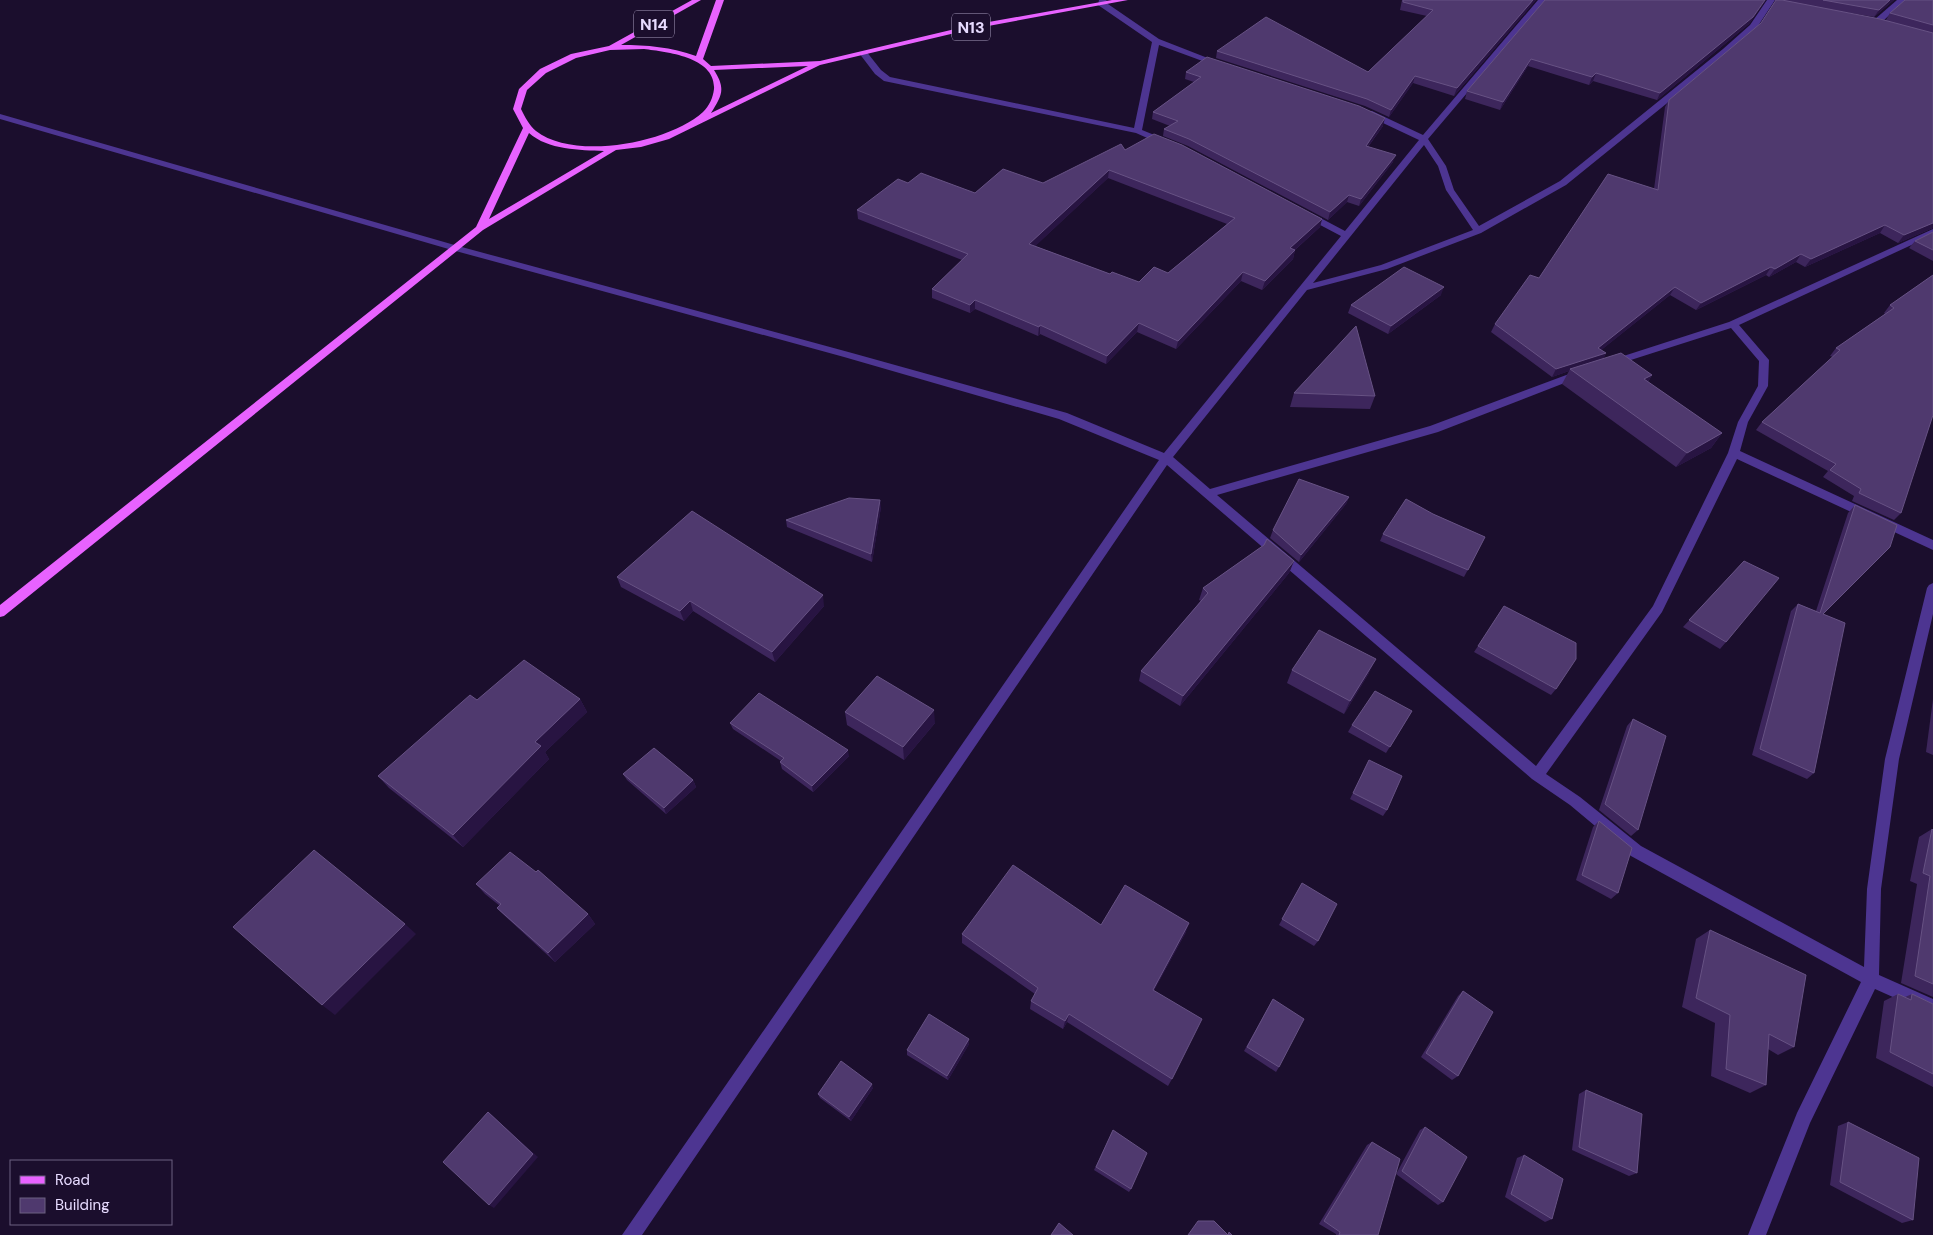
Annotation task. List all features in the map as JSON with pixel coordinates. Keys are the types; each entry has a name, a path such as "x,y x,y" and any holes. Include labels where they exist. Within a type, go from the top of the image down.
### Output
{"main road":[{"name":"N14","path":"610,48 697,0"},
{"path":"698,60 720,0"},
{"name":"N13","path":"709,68 820,63 972,27 1102,2 1124,0"},
{"path":"644,47 674,51 698,60 709,68 718,82 717,97 707,113 688,127 666,137 641,144 614,148 587,148 563,144 542,137 527,128 517,109 523,89 543,71 574,56 610,48 644,47"},
{"name":"N13","path":"688,127 820,63"},
{"path":"480,228 527,128"},
{"path":"0,612 480,228 614,148"}],"street":[{"path":"631,1235 1166,458 1424,139 1542,0"},
{"path":"1876,22 1902,0"},
{"path":"1304,288 1384,267 1478,232 1562,183 1726,51 1753,27 1771,1 1780,4"},
{"path":"1102,2 1156,41 1185,53 1226,66"},
{"path":"1867,20 1886,24"},
{"path":"1138,131 1156,41"},
{"path":"863,53 878,72 887,79 1138,131 1177,147"},
{"path":"1361,110 1424,139 1442,166 1450,190 1478,232"},
{"path":"0,116 455,248 848,355 1063,416 1166,458 1537,776 1575,801 1636,851 1871,979 1933,1006"},
{"path":"1303,213 1346,235"},
{"path":"1208,494 1434,429 1558,380 1733,324 1933,232"},
{"path":"1537,776 1658,609 1734,453 1742,422 1764,386 1764,360 1733,324"},
{"path":"1734,453 1933,545"},
{"path":"1757,1235 1803,1119 1871,979 1874,889 1892,759 1933,588"}],"building":[{"path":"1403,0 1533,0 1457,88 1415,76 1391,110 1367,99 1217,51 1266,17 1368,72 1433,10 1403,2"},
{"path":"1545,0 1765,0 1753,17 1660,93 1596,73 1592,77 1531,59 1503,102 1467,91"},
{"path":"1776,0 1880,19 1933,33 1933,223 1904,235 1885,225 1811,259 1801,254 1775,269 1771,267 1701,303 1675,287 1598,348 1606,353 1556,369 1495,324 1530,275 1539,278 1608,174 1658,190 1669,100 1761,23"},
{"path":"1823,0 1890,0 1879,10"},
{"path":"1905,0 1933,0 1933,25 1890,13"},
{"path":"1207,57 1359,106 1385,118 1366,146 1396,155 1361,199 1349,195 1330,212 1189,139 1164,129 1178,121 1153,112 1201,77 1186,72"},
{"path":"1154,134 1182,145 1322,219 1290,248 1295,250 1265,281 1243,272 1178,341 1139,323 1107,356 1040,325 1039,327 975,300 970,305 932,289 968,254 857,210 898,179 908,183 921,173 975,193 1003,169 1043,183 1121,144 1125,150","holes":["1109,170 1235,218 1168,273 1154,267 1139,282 1112,272 1110,274 1029,244"]},
{"path":"1933,232 1933,250 1915,241"},
{"path":"1404,267 1444,287 1391,326 1351,305"},
{"path":"1933,275 1933,415 1901,513 1859,493 1861,489 1830,470 1836,464 1762,422 1840,350 1836,348 1894,308 1890,305"},
{"path":"1356,326 1375,396 1294,393"},
{"path":"1621,353 1652,375 1644,379 1722,433 1687,453 1570,369"},
{"path":"1299,479 1349,497 1301,555 1273,530"},
{"path":"849,498 880,500 871,554 786,520"},
{"path":"1406,499 1433,514 1485,537 1468,570 1383,534"},
{"path":"1855,505 1897,525 1890,547 1823,614 1845,623 1814,773 1760,749 1798,604 1820,613"},
{"path":"692,511 823,595 772,652 690,601 680,611 617,577"},
{"path":"1267,539 1294,561 1183,696 1141,671 1208,593 1203,588 1264,545"},
{"path":"1744,561 1779,578 1726,642 1689,620"},
{"path":"1504,606 1576,643 1576,659 1556,689 1478,646"},
{"path":"1319,630 1376,659 1350,701 1292,670"},
{"path":"524,660 580,699 535,742 541,746 453,835 378,776 470,695 477,700"},
{"path":"877,676 934,710 903,747 845,712"},
{"path":"1375,691 1412,711 1390,747 1352,725"},
{"path":"759,693 848,750 812,786 780,762 784,758 730,723"},
{"path":"1633,719 1666,736 1638,830 1605,804"},
{"path":"654,748 693,780 664,808 623,774"},
{"path":"1369,760 1402,776 1387,810 1353,793"},
{"path":"1599,821 1632,848 1618,893 1582,875"},
{"path":"1932,829 1933,984 1915,976 1930,876 1923,873"},
{"path":"314,850 405,924 322,1005 233,927"},
{"path":"510,852 536,872 538,870 588,914 548,953 497,908 501,904 476,884"},
{"path":"1013,865 1101,925 1125,885 1189,923 1153,990 1202,1019 1172,1079 1069,1014 1065,1021 1031,1001 1038,988 962,934"},
{"path":"1302,883 1337,904 1318,941 1282,919"},
{"path":"1710,930 1806,975 1794,1047 1769,1034 1766,1085 1726,1069 1730,1015 1696,998"},
{"path":"1463,991 1493,1012 1458,1076 1426,1053"},
{"path":"1898,994 1911,1000 1912,994 1933,1004 1933,1074 1890,1052"},
{"path":"1273,999 1304,1019 1279,1067 1247,1047"},
{"path":"929,1014 969,1039 947,1076 907,1050"},
{"path":"841,1061 872,1084 849,1117 818,1094"},
{"path":"1586,1090 1642,1114 1637,1173 1579,1147"},
{"path":"488,1112 533,1154 489,1205 443,1162"},
{"path":"1848,1122 1919,1158 1913,1220 1840,1182"},
{"path":"1425,1127 1467,1157 1443,1202 1402,1171"},
{"path":"1113,1130 1147,1153 1131,1189 1096,1167"},
{"path":"1372,1142 1400,1159 1378,1235 1339,1235 1340,1232 1324,1221"},
{"path":"1524,1155 1563,1179 1552,1219 1511,1194"},
{"path":"1198,1221 1214,1221 1228,1235 1188,1235"},
{"path":"1059,1223 1073,1235 1051,1235"}]}
